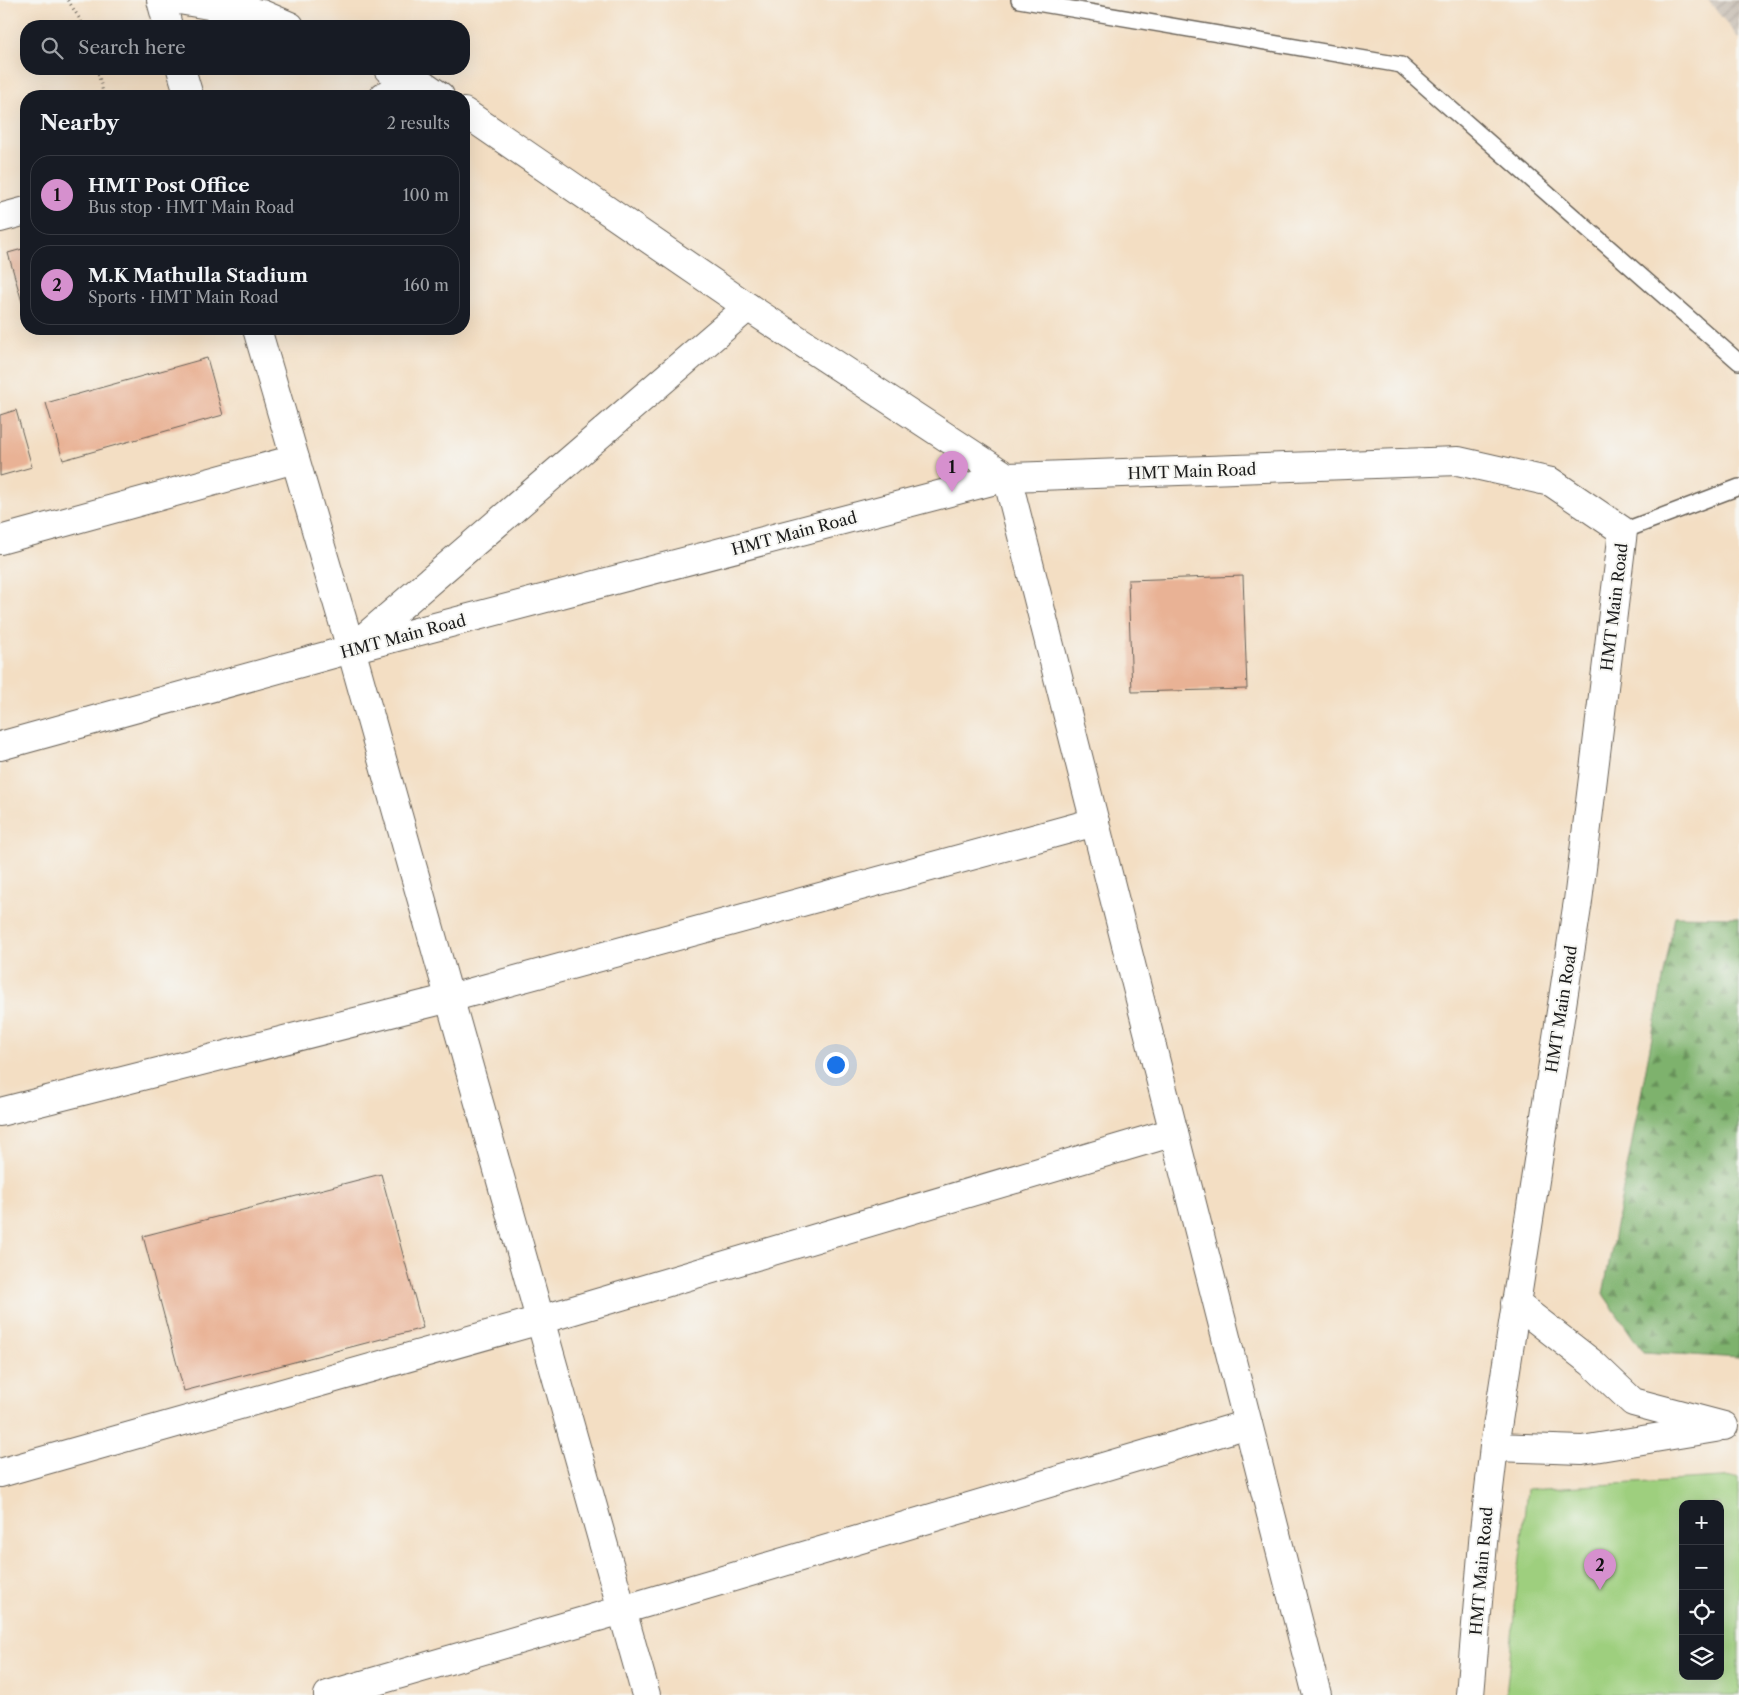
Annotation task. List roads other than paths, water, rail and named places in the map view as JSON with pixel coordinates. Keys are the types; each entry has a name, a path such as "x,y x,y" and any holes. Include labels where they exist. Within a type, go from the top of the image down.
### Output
{"street":[{"path":"161,0 166,20"},
{"path":"179,0 262,14 276,20"},
{"path":"183,75 187,90"},
{"path":"400,75 431,90"},
{"path":"470,116 748,307 1007,478 1317,1695"},
{"path":"0,218 20,213"},
{"path":"351,649 748,307"},
{"path":"259,335 351,649 646,1695"},
{"path":"0,540 296,459"},
{"name":"HMT Main Road","path":"0,746 351,649 1007,478 1458,462 1551,482 1623,531 1578,902 1494,1447 1484,1531 1470,1695"},
{"path":"0,1112 450,998 1095,822"},
{"path":"0,1473 540,1320 1174,1132"},
{"path":"1515,1302 1592,1363 1633,1402 1732,1426"},
{"path":"328,1695 622,1610 1248,1424"},
{"path":"1494,1447 1582,1450 1732,1426"}],"lane":[{"path":"1019,0 1401,65 1739,362"},
{"path":"1623,531 1739,486"}],"place":[{"name":"HMT Post Office","path":"952,492"},
{"name":"M.K Mathulla Stadium","path":"1600,1590"}]}
